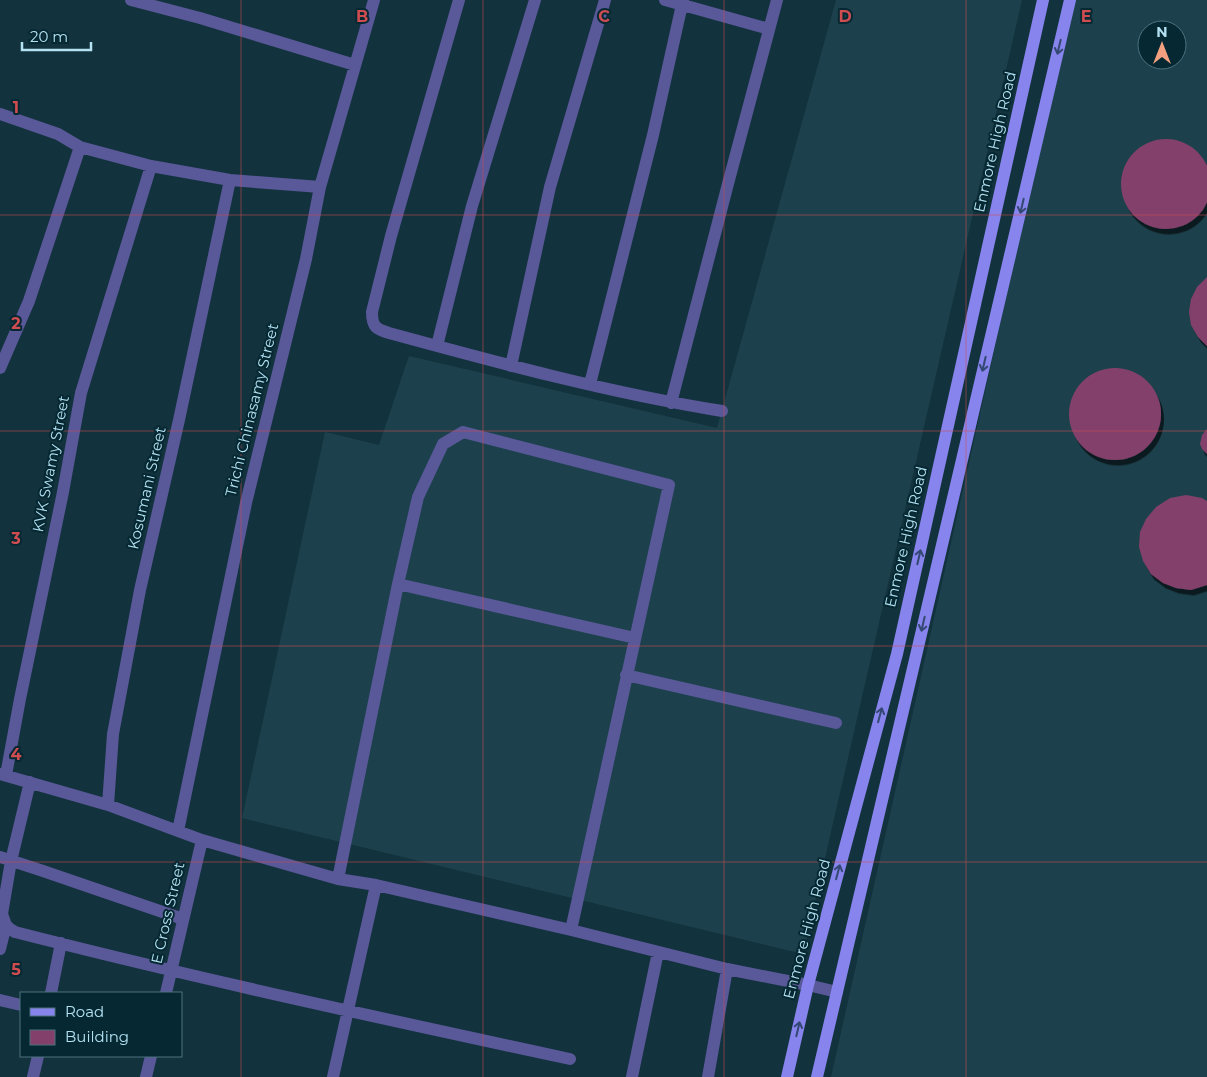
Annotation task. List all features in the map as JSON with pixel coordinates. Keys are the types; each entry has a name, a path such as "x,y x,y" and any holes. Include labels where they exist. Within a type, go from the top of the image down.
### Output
{"main road":[{"name":"Enmore High Road","path":"787,1077 808,985 897,654 1043,0"},
{"path":"817,1077 1070,0"}],"street":[{"path":"131,0 200,18 355,65"},
{"name":"Trichi Chinasamy Street","path":"178,831 246,503 306,259 320,187 374,0"},
{"path":"459,0 391,236 372,312 372,321 375,327 379,330 511,366 671,403 722,411"},
{"path":"437,346 472,206 535,0"},
{"path":"511,366 550,188 605,0"},
{"path":"665,0 683,2 769,29"},
{"path":"671,403 777,0"},
{"path":"590,384 683,2"},
{"path":"0,114 58,134 80,147 151,166 230,180 320,187"},
{"path":"0,368 28,301 80,147"},
{"name":"KVK Swamy Street","path":"3,774 20,699 81,393 151,166"},
{"name":"Kosumani Street","path":"108,805 113,734 140,590 179,420 230,180"},
{"path":"338,879 398,584 418,497 443,444 463,432 669,485 571,930"},
{"path":"398,584 635,638"},
{"path":"626,675 836,723"},
{"path":"3,774 108,805 202,840 338,879 571,930 727,969 837,992"},
{"path":"30,782 6,859 2,914 6,925 10,929 171,971 570,1059"},
{"name":"E Cross Street","path":"166,992 202,840"},
{"path":"6,859 183,919"},
{"path":"333,1077 376,886"},
{"path":"0,949 6,925"},
{"path":"51,992 61,943"},
{"path":"632,1077 658,952"},
{"path":"708,1077 727,969"},
{"path":"0,1000 20,1005"},
{"path":"33,1077 38,1057"},
{"path":"146,1077 151,1057"}],"shaded area":[{"path":"836,0 1022,0 803,954 242,818 325,432 379,445 409,356 717,428"},
{"path":"1073,0 1207,0 1207,1077 831,1077"}],"building":[{"path":"1157,140 1175,140 1191,147 1198,152 1207,167 1208,198 1203,209 1191,221 1175,228 1157,228 1141,221 1129,209 1122,193 1122,175 1129,159 1141,147"},
{"path":"1207,277 1207,346 1198,337 1191,325 1189,312 1191,299 1197,287"},
{"path":"1115,368 1133,372 1147,382 1157,396 1161,414 1157,432 1147,446 1133,456 1115,460 1097,456 1083,446 1073,432 1069,414 1073,396 1083,382 1097,372"},
{"path":"1207,429 1207,454 1200,444 1202,435"},
{"path":"1186,495 1202,498 1207,501 1207,585 1191,590 1176,588 1163,583 1151,574 1143,561 1139,547 1140,532 1146,519 1156,507 1170,498"}]}
